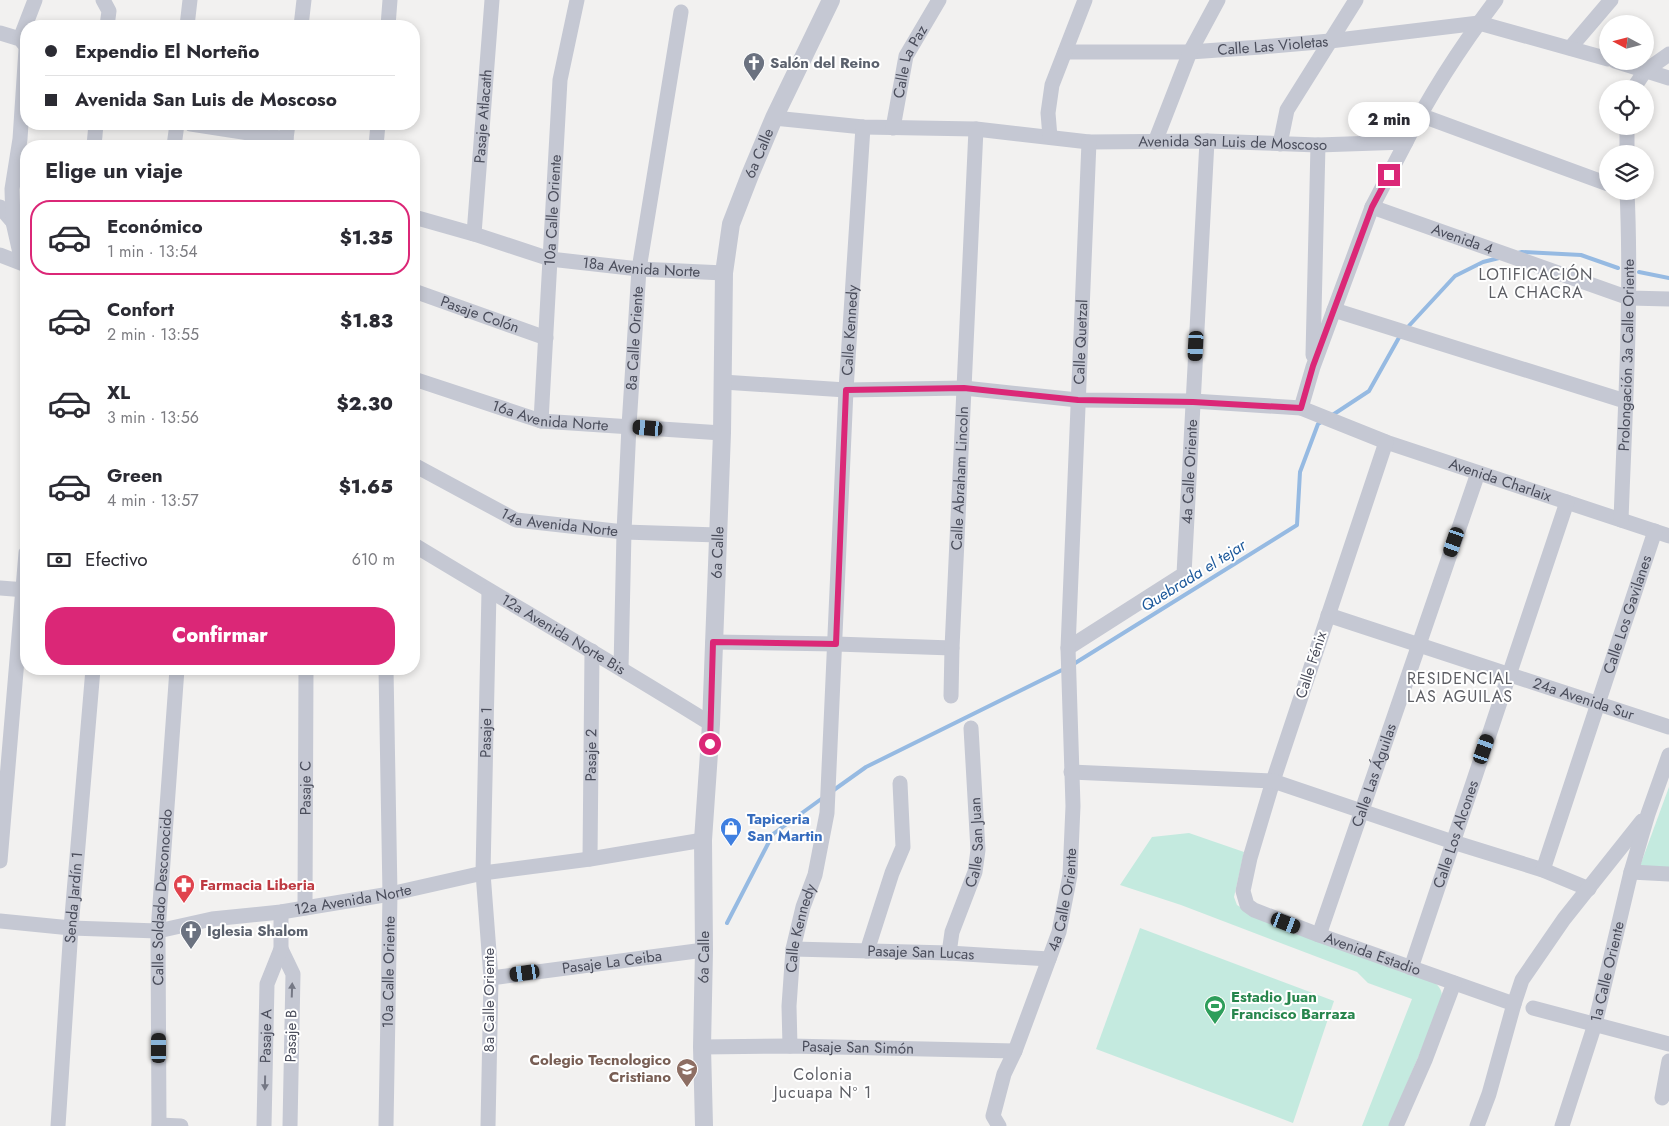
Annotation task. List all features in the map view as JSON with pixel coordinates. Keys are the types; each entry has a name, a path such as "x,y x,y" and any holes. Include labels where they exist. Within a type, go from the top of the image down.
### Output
{"street":[{"path":"30,20 35,0"},
{"path":"103,0 109,12 108,20"},
{"path":"188,20 190,0"},
{"path":"302,20 304,0"},
{"path":"388,20 390,0"},
{"name":"Pasaje Atlacath","path":"474,234 492,0"},
{"name":"10a Calle Oriente","path":"541,421 560,80 577,0"},
{"name":"6a Calle","path":"704,1126 702,1047 704,950 703,840 711,724 722,433 724,273 731,224 750,175 774,118 831,0"},
{"name":"Calle La Paz","path":"893,128 906,56 939,0"},
{"path":"1050,137 1048,113 1052,85 1085,0"},
{"path":"1155,142 1190,52 1218,0"},
{"path":"1280,144 1287,110 1356,0"},
{"path":"1301,408 1313,366 1372,207 1420,115 1465,41 1496,0"},
{"path":"1570,48 1611,0"},
{"name":"8a Calle Oriente","path":"622,668 624,532 639,269 681,12"},
{"path":"1479,23 1599,56"},
{"name":"Calle Las Violetas","path":"1065,52 1190,52 1330,40 1479,23"},
{"path":"0,33 20,43"},
{"path":"1654,64 1669,54"},
{"path":"1639,80 1645,70 1669,78"},
{"path":"1420,115 1599,181"},
{"name":"Avenida San Luis de Moscoso","path":"774,118 863,127 976,129 1089,142 1207,141 1318,145 1406,142"},
{"name":"Calle Kennedy","path":"790,1046 789,1006 793,949 803,907 816,876 828,794 846,390 863,127"},
{"name":"Calle Abraham Lincoln","path":"951,696 976,129"},
{"path":"20,130 12,189 13,222 20,249"},
{"path":"239,130 287,136"},
{"name":"4a Calle Oriente","path":"999,1126 994,1116 1004,1074 1059,932 1070,875 1073,806 1068,661 1184,574 1207,141"},
{"name":"Calle Quetzal","path":"1068,661 1089,142"},
{"path":"1313,366 1318,145"},
{"name":"Prolongación 3a Calle Oriente","path":"1621,520 1629,298 1627,200"},
{"path":"0,207 13,222"},
{"name":"Avenida 4","path":"1372,207 1629,298 1669,299"},
{"name":"18a Avenida Norte","path":"420,219 550,259 639,269 724,273"},
{"path":"0,255 20,262"},
{"name":"Pasaje Colón","path":"420,293 546,338"},
{"path":"1334,310 1625,401"},
{"name":"16a Avenida Norte","path":"420,381 541,421 722,433"},
{"name":"Avenida Charlaix","path":"723,382 846,390 964,388 1078,400 1193,402 1301,408 1386,442 1662,534"},
{"name":"Calle Fénix","path":"1243,891 1250,858 1273,781 1386,442"},
{"name":"14a Avenida Norte","path":"420,468 516,520 624,532 718,535"},
{"name":"Calle Las Águilas","path":"1319,935 1478,473"},
{"name":"Calle Los Alcones","path":"1411,968 1567,502"},
{"name":"Calle Los Gavilanes","path":"1543,870 1599,704 1662,534"},
{"name":"12a Avenida Norte Bis","path":"420,549 622,668 711,724"},
{"path":"0,588 20,590"},
{"name":"Pasaje 1","path":"483,873 489,591"},
{"name":"24a Avenida Sur","path":"1328,615 1669,727"},
{"path":"713,642 952,648"},
{"path":"0,861 20,644"},
{"name":"Pasaje 2","path":"590,859 592,651"},
{"name":"Senda Jardín 1","path":"58,1126 71,928 92,675"},
{"name":"Calle Soldado Desconocido","path":"159,1126 158,931 177,675"},
{"name":"Pasaje C","path":"305,908 306,675"},
{"name":"10a Calle Oriente","path":"386,675 390,894 386,1126"},
{"name":"Calle San Juan","path":"949,953 952,932 975,872 978,850 971,728"},
{"path":"1478,1126 1522,980 1564,919 1590,889 1648,814 1669,755"},
{"path":"1071,772 1273,781 1453,842 1543,870 1590,889"},
{"path":"867,951 892,872 903,847 900,783"},
{"name":"1a Calle Oriente","path":"1562,1126 1595,1024 1631,872 1648,814"},
{"name":"12a Avenida Norte","path":"0,921 71,928 158,931 212,919 281,912 390,894 483,873 590,859 703,840"},
{"path":"1631,872 1669,874"},
{"name":"8a Calle Oriente","path":"483,873 491,978 488,1126"},
{"name":"Avenida Estadio","path":"1243,891 1247,904 1254,910 1514,1004"},
{"path":"281,912 281,949"},
{"name":"Pasaje A","path":"264,1126 267,984 281,949"},
{"name":"Pasaje B","path":"281,949 293,974 290,1126"},
{"name":"Pasaje San Lucas","path":"793,949 949,953 1049,959"},
{"name":"Pasaje La Ceiba","path":"491,978 704,950"},
{"path":"1396,1126 1425,1060 1454,983"},
{"path":"1533,1008 1669,1044"},
{"name":"Pasaje San Simón","path":"702,1047 790,1046 1014,1051"},
{"path":"1662,1098 1669,1060"},
{"path":"159,1126 181,1126"}],"green space":[{"path":"1669,787 1669,868 1640,866"},
{"path":"1189,833 1244,852 1234,897 1237,905 1243,909 1435,983 1439,987 1442,994 1441,1003 1389,1126 1362,1126 1412,999 1368,983 1357,972 1181,905 1120,885 1152,837"},
{"name":"Estadio Juan Francisco Barraza","path":"1140,928 1334,1001 1293,1123 1096,1049"}],"waterway":[{"name":"Quebrada el tejar","path":"1518,253 1581,255 1618,268"},
{"name":"Quebrada el tejar","path":"1406,329 1455,276 1483,262 1499,258"},
{"name":"Quebrada el tejar","path":"1639,272 1669,278"},
{"name":"Quebrada el tejar","path":"1331,416 1369,391 1401,334"},
{"name":"Quebrada el tejar","path":"1072,665 1297,525 1300,472 1318,424 1323,421"},
{"name":"Quebrada el tejar","path":"831,792 866,767 1066,668"},
{"name":"Quebrada el tejar","path":"727,923 773,834 824,797"}],"place":[{"name":"Salón del Reino","path":"754,82"},
{"name":"Tapiceria San Martin","path":"731,847"},
{"name":"Farmacia Liberia","path":"184,904"},
{"name":"Iglesia Shalom","path":"191,950"},
{"name":"Estadio Juan Francisco Barraza","path":"1215,1025"},
{"name":"Colegio Tecnologico Cristiano","path":"687,1088"}],"district":[{"name":"LOTIFICACIÓN LA CHACRA","path":"1536,283"},
{"name":"RESIDENCIAL LAS AGUILAS","path":"1460,687"},
{"name":"Colonia Jucuapa Nº 1","path":"823,1083"}],"route":[{"path":"710,744 713,642 836,644 846,390 964,388 1078,400 1193,402 1301,408 1313,366 1372,207 1389,175"}]}
